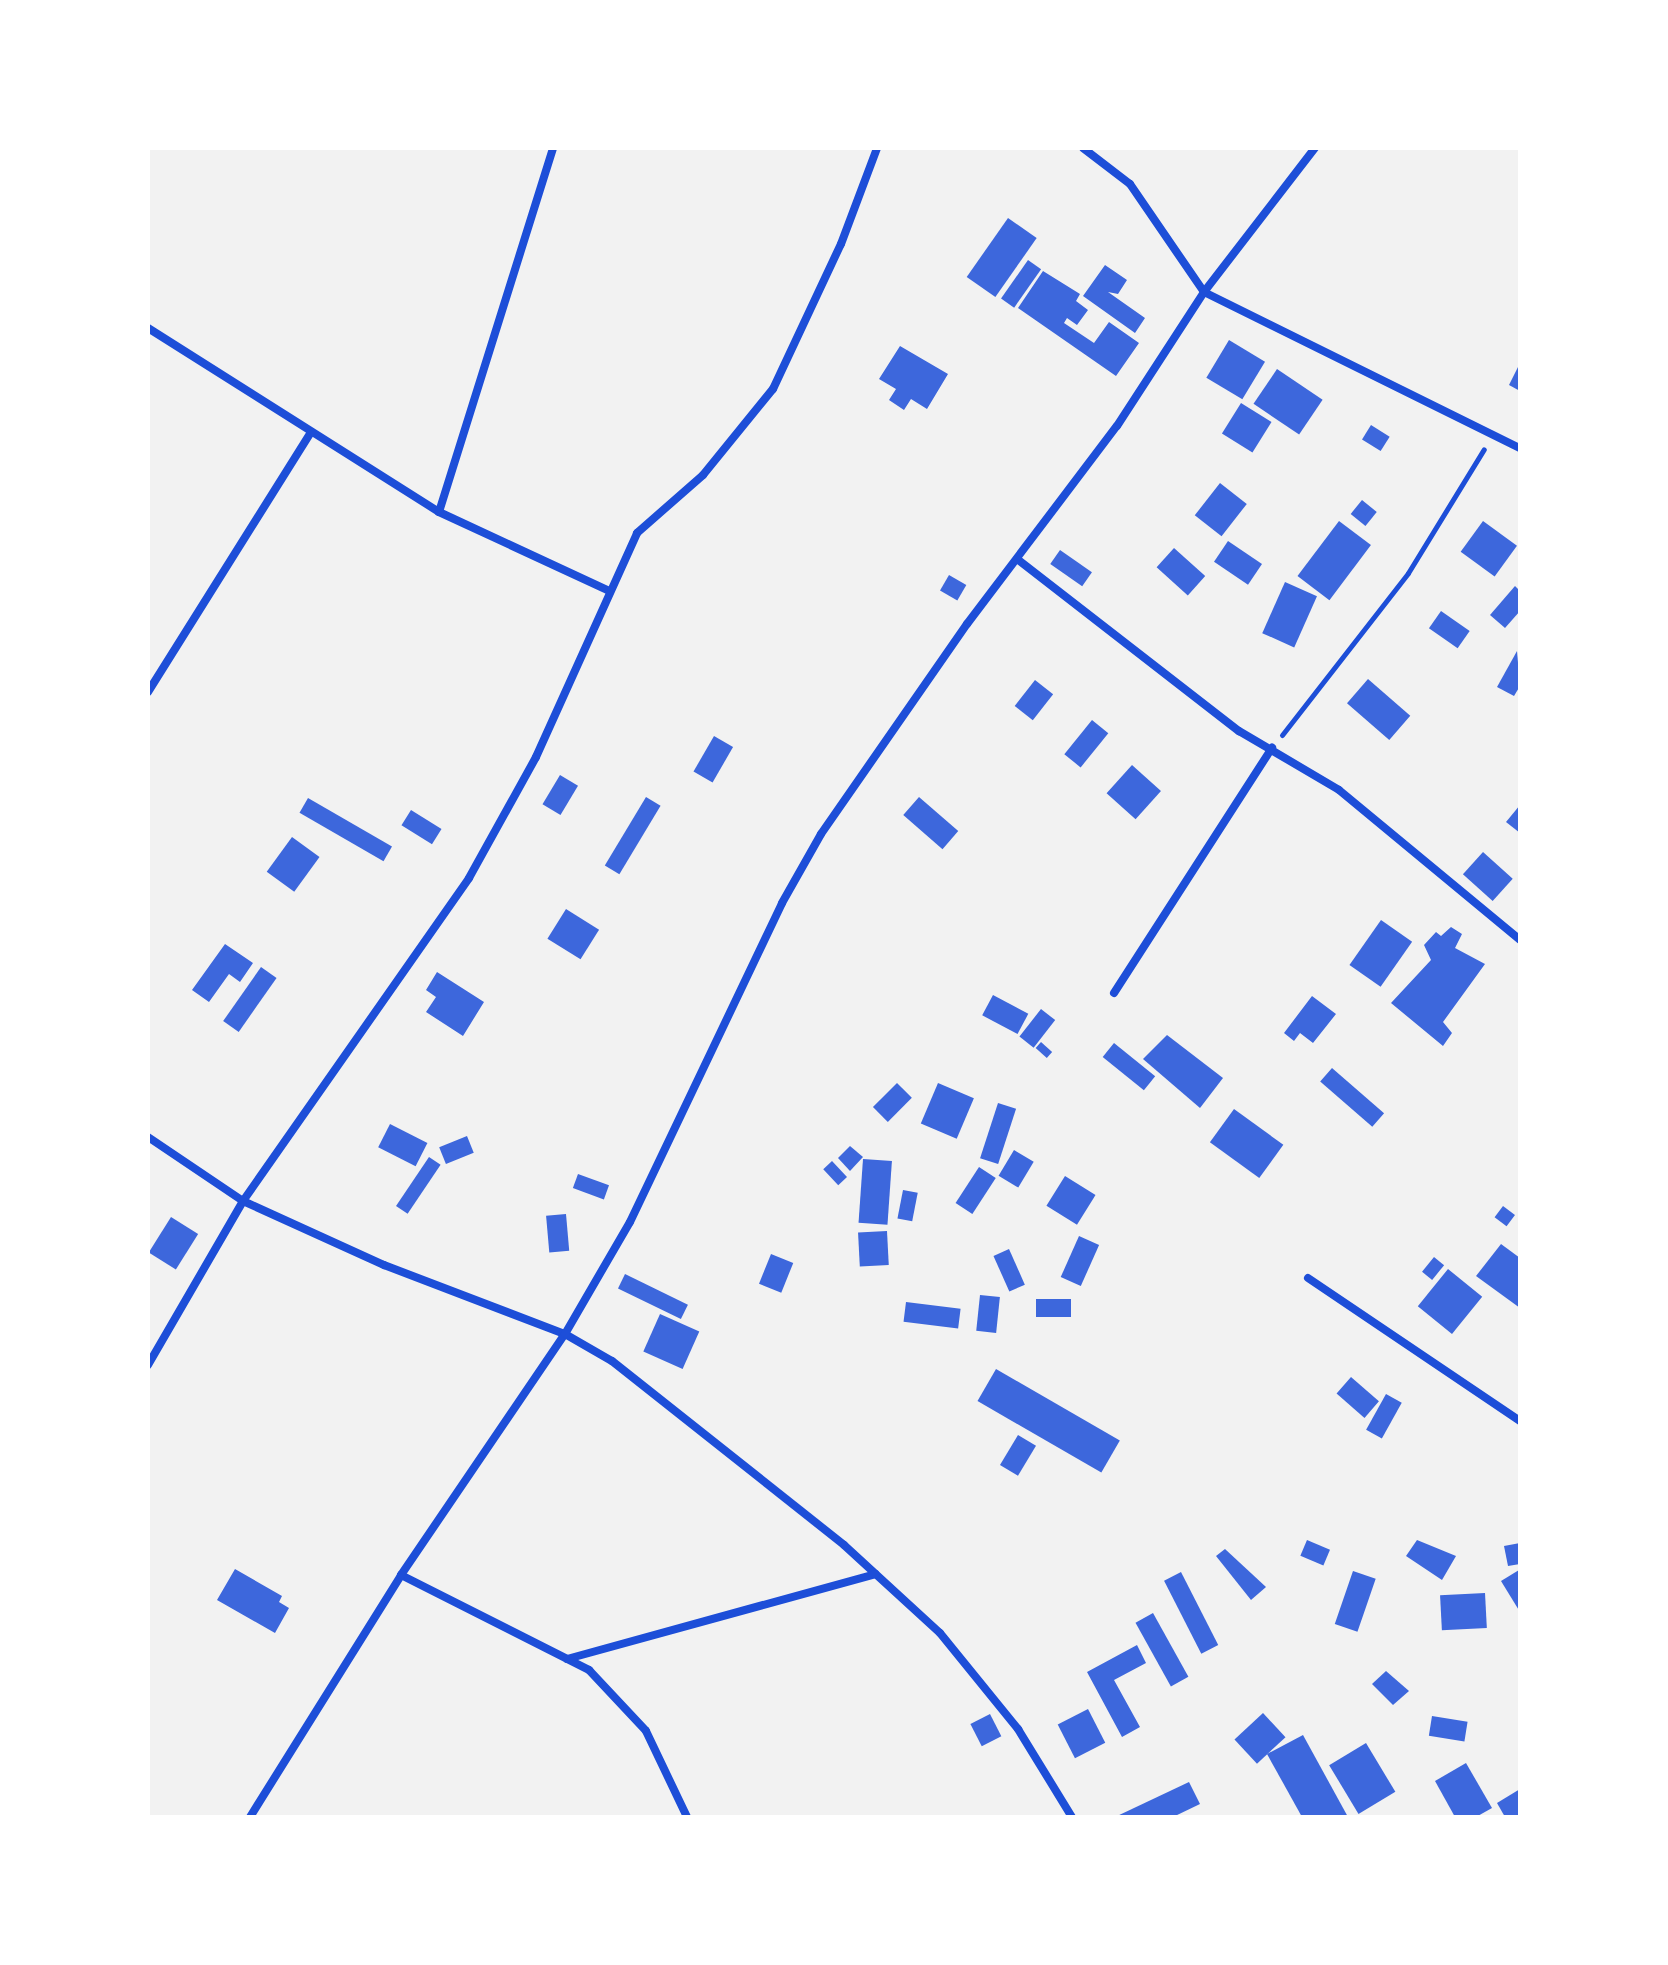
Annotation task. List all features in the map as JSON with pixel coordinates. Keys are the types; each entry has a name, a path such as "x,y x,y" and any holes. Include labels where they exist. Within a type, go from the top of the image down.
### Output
{"street":[{"path":"439,512 553,148"},
{"path":"148,1365 243,1201 469,878 536,757 637,533 703,475 773,389 841,244 877,148"},
{"path":"1083,148 1130,184 1204,292 1520,448"},
{"path":"250,1817 401,1575 565,1334 630,1222 782,903 821,834 1017,559 1117,426 1204,292 1315,148"},
{"path":"148,328 439,512 609,591"},
{"path":"148,692 311,432"},
{"path":"1017,559 1239,731 1272,748 1400,836 1520,940"},
{"path":"1114,993 1272,748"},
{"path":"148,1137 243,1201 384,1265 565,1334 612,1361 875,1574 940,1633 1018,1729 1072,1817"},
{"path":"1308,1278 1520,1421"},
{"path":"566,1659 875,1574"},
{"path":"401,1575 566,1659 618,1696 646,1731 687,1817"}],"path":[{"path":"1272,748 1408,573 1493,434"}],"building":[{"path":"1008,218 1037,238 995,297 967,277"},
{"path":"1028,260 1041,269 1014,308 1001,299"},
{"path":"1105,265 1127,280 1118,294 1108,292 1145,318 1135,333 1083,296"},
{"path":"1043,271 1080,294 1076,301 1088,310 1077,325 1067,318 1064,323 1094,343 1109,322 1139,343 1116,376 1018,308"},
{"path":"1229,340 1265,362 1242,399 1206,378"},
{"path":"900,346 948,374 927,409 911,399 904,410 889,400 896,389 879,379"},
{"path":"1520,363 1520,391 1509,385"},
{"path":"1277,369 1323,400 1299,435 1254,404"},
{"path":"1241,403 1272,422 1252,453 1222,434"},
{"path":"1371,425 1390,437 1381,451 1362,439"},
{"path":"1220,483 1247,504 1222,536 1195,515"},
{"path":"1362,500 1377,512 1365,526 1351,514"},
{"path":"1339,521 1371,545 1329,600 1297,576"},
{"path":"1483,521 1517,546 1495,576 1461,552"},
{"path":"1228,541 1262,564 1248,585 1214,562"},
{"path":"1174,548 1205,576 1188,595 1157,567"},
{"path":"1060,550 1092,572 1082,586 1050,564"},
{"path":"949,575 966,585 957,601 940,591"},
{"path":"1285,582 1317,596 1294,647 1262,633"},
{"path":"1515,586 1520,591 1520,611 1505,628 1490,615"},
{"path":"1441,611 1470,631 1458,648 1429,628"},
{"path":"1517,651 1520,686 1514,696 1497,687"},
{"path":"1368,679 1410,716 1389,740 1347,703"},
{"path":"1035,680 1053,694 1033,720 1015,706"},
{"path":"1092,720 1108,733 1081,767 1064,754"},
{"path":"714,736 733,747 713,783 694,772"},
{"path":"1132,765 1161,791 1136,819 1107,793"},
{"path":"560,775 578,786 560,815 542,804"},
{"path":"646,797 661,806 619,874 605,866"},
{"path":"919,797 958,831 942,849 903,815"},
{"path":"308,798 392,846 384,861 300,813"},
{"path":"1520,805 1520,833 1506,822"},
{"path":"411,810 442,829 432,844 401,825"},
{"path":"292,837 320,857 294,892 267,872"},
{"path":"1483,852 1513,879 1493,901 1463,874"},
{"path":"566,909 599,930 581,959 547,939"},
{"path":"1381,920 1412,942 1381,987 1349,965"},
{"path":"1451,927 1462,934 1455,948 1485,964 1443,1022 1452,1033 1443,1046 1391,1003 1431,960 1424,945 1436,932 1441,936"},
{"path":"225,944 253,963 240,982 229,974 209,1002 192,990"},
{"path":"261,967 277,978 239,1032 223,1021"},
{"path":"437,972 484,1002 463,1036 426,1012 436,997 426,990"},
{"path":"993,995 1028,1014 1018,1034 982,1015"},
{"path":"1312,996 1336,1014 1313,1043 1300,1033 1294,1041 1284,1033"},
{"path":"1041,1009 1055,1020 1034,1048 1019,1037"},
{"path":"1167,1035 1223,1078 1200,1108 1143,1059"},
{"path":"1041,1042 1052,1052 1047,1058 1036,1048"},
{"path":"1114,1043 1155,1076 1144,1090 1103,1057"},
{"path":"1332,1068 1384,1113 1372,1127 1320,1082"},
{"path":"897,1083 912,1098 888,1122 873,1107"},
{"path":"938,1083 974,1098 957,1139 921,1124"},
{"path":"998,1103 1016,1109 998,1164 980,1158"},
{"path":"1234,1109 1283,1145 1259,1178 1210,1142"},
{"path":"390,1124 427,1143 416,1166 378,1147"},
{"path":"467,1136 474,1153 446,1164 439,1147"},
{"path":"850,1146 863,1157 850,1171 838,1158"},
{"path":"1014,1150 1034,1162 1018,1188 999,1176"},
{"path":"429,1157 441,1165 408,1214 396,1206"},
{"path":"863,1159 892,1161 887,1225 859,1223"},
{"path":"832,1161 847,1177 838,1185 823,1169"},
{"path":"979,1167 996,1178 972,1214 956,1203"},
{"path":"578,1174 609,1185 604,1199 573,1188"},
{"path":"1065,1176 1096,1195 1077,1225 1046,1206"},
{"path":"903,1190 918,1193 912,1221 897,1218"},
{"path":"1503,1206 1515,1215 1507,1226 1495,1217"},
{"path":"566,1214 569,1251 549,1253 546,1216"},
{"path":"171,1217 198,1234 176,1270 149,1253"},
{"path":"887,1231 889,1265 860,1266 858,1233"},
{"path":"1079,1236 1099,1245 1081,1286 1061,1277"},
{"path":"1501,1244 1520,1258 1520,1308 1476,1276"},
{"path":"1009,1249 1025,1285 1009,1292 993,1256"},
{"path":"771,1254 793,1263 781,1293 759,1284"},
{"path":"1434,1257 1444,1265 1432,1280 1422,1272"},
{"path":"1448,1269 1482,1297 1452,1334 1418,1306"},
{"path":"625,1274 688,1305 681,1319 618,1288"},
{"path":"980,1295 1000,1297 996,1333 976,1331"},
{"path":"1036,1299 1071,1299 1071,1317 1036,1317"},
{"path":"906,1302 961,1309 958,1329 904,1322"},
{"path":"660,1314 699,1331 683,1369 643,1351"},
{"path":"996,1369 1120,1440 1101,1473 978,1401"},
{"path":"1351,1377 1379,1401 1364,1418 1337,1394"},
{"path":"1386,1394 1402,1403 1382,1439 1366,1430"},
{"path":"1018,1435 1036,1446 1018,1476 1000,1465"},
{"path":"1307,1540 1330,1550 1323,1565 1300,1556"},
{"path":"1417,1540 1456,1556 1442,1580 1406,1556"},
{"path":"1520,1543 1520,1564 1508,1566 1504,1546"},
{"path":"1225,1549 1266,1587 1251,1600 1216,1556"},
{"path":"235,1569 282,1596 279,1602 289,1608 275,1633 217,1600"},
{"path":"1353,1571 1376,1579 1357,1632 1335,1624"},
{"path":"1181,1572 1218,1645 1201,1654 1164,1581"},
{"path":"1520,1572 1520,1612 1501,1581"},
{"path":"1485,1593 1487,1628 1442,1630 1440,1595"},
{"path":"1153,1613 1188,1677 1171,1687 1136,1623"},
{"path":"1137,1645 1146,1663 1114,1680 1140,1727 1122,1737 1087,1672"},
{"path":"1386,1671 1409,1691 1393,1705 1372,1684"},
{"path":"1088,1709 1105,1743 1075,1758 1058,1724"},
{"path":"1263,1713 1286,1737 1257,1764 1234,1740"},
{"path":"990,1714 1001,1736 982,1746 970,1724"},
{"path":"1432,1716 1468,1722 1464,1741 1429,1736"},
{"path":"1303,1735 1348,1817 1302,1817 1267,1754"},
{"path":"1366,1743 1395,1792 1358,1814 1329,1765"},
{"path":"1466,1763 1492,1808 1476,1817 1455,1817 1435,1781"},
{"path":"1189,1782 1200,1804 1173,1817 1115,1817"},
{"path":"1520,1789 1520,1817 1505,1817 1497,1803"}]}
